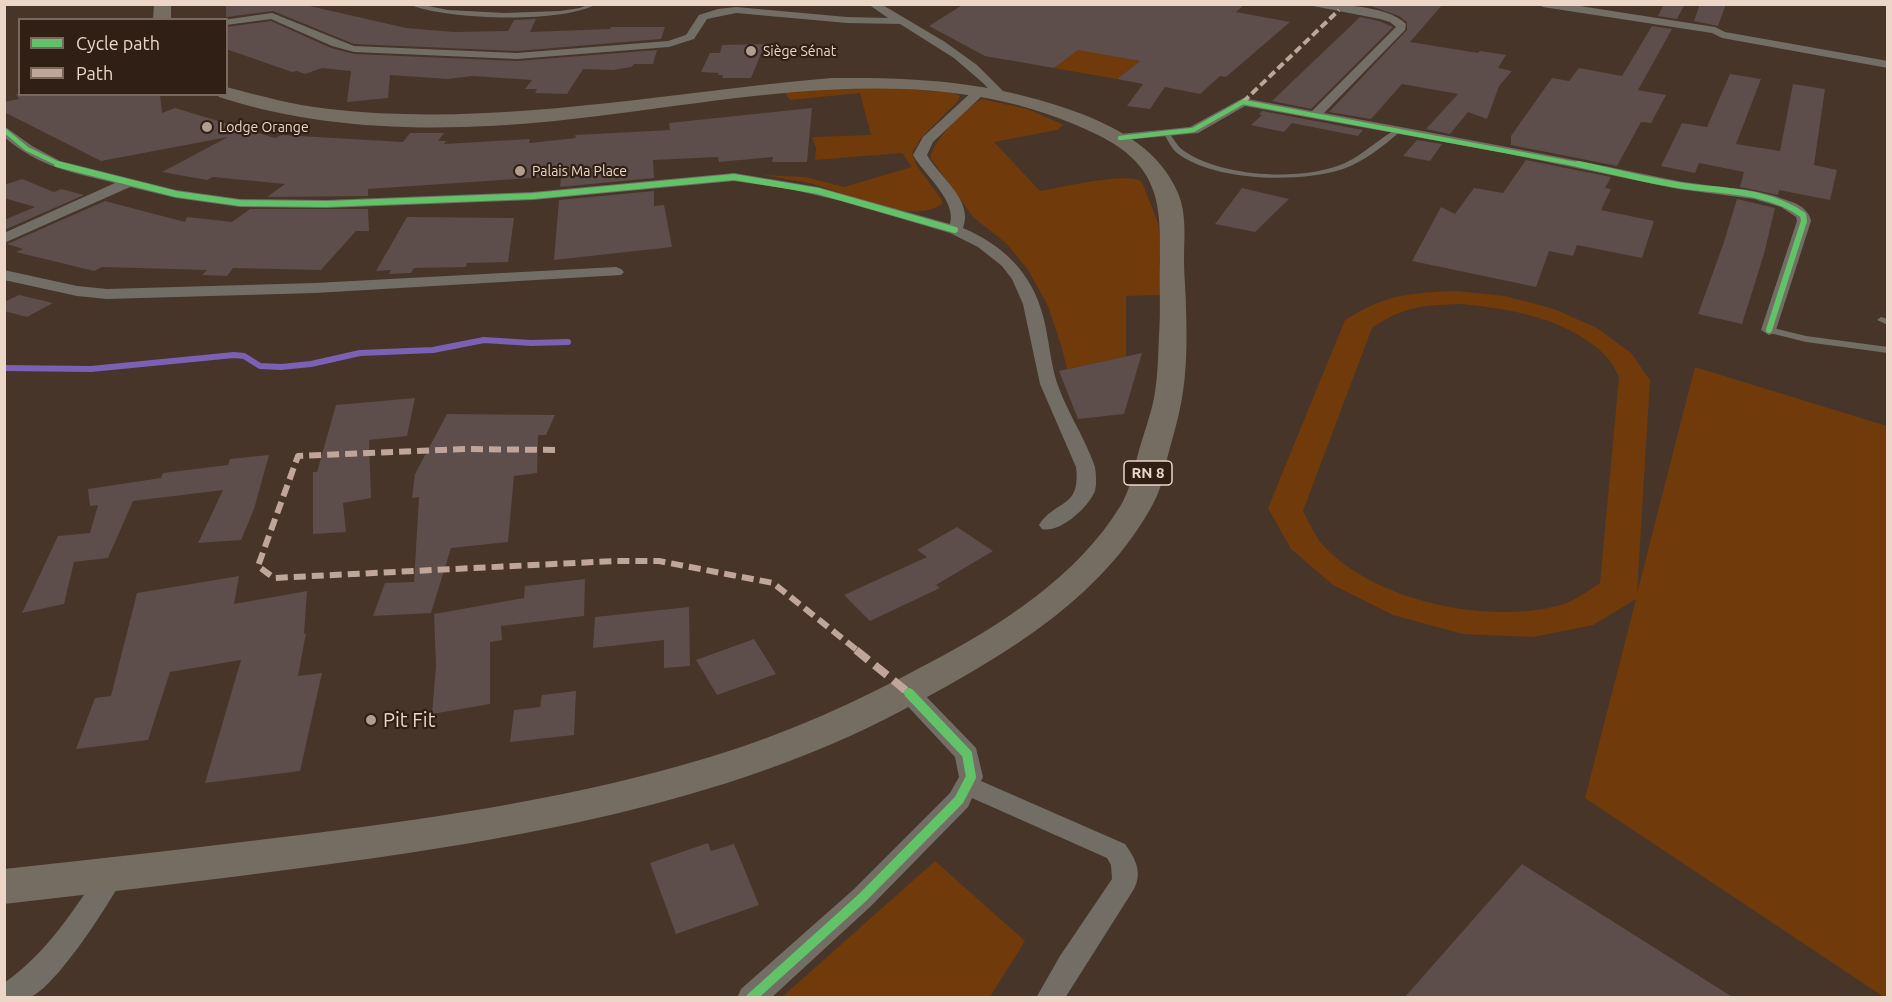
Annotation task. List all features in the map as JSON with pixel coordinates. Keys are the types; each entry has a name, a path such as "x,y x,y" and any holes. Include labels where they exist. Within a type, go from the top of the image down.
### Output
{"main road":[{"name":"RN 8","path":"4,887 406,838 519,820 618,799 723,769 799,743 909,693 999,640 1066,589 1109,548 1142,496 1169,396 1174,318 1171,206 1161,182 1149,166 1120,138 1060,112 991,93 900,83 837,83 557,115 439,121 371,119 304,112 228,94"}],"street":[{"path":"1308,4 1342,7 1401,24 1401,28 1315,115"},
{"path":"1543,4 1715,30 1722,35 1887,65"},
{"path":"878,5 946,46 976,68 991,93 928,140 920,155 928,170 957,208 959,224 955,230"},
{"path":"228,22 272,16 336,44 354,49 507,56 669,44 690,37 704,17 718,12 736,10 847,20 902,21"},
{"path":"1120,138 1193,130 1243,102 1504,149 1678,185 1755,195 1785,204 1796,210 1803,215 1804,222 1769,330"},
{"path":"4,130 40,158 55,164 127,183 207,199 310,204 533,196 716,178 743,178 806,187 955,230 990,247 1002,257 1020,279 1034,311 1049,384 1082,458 1087,478 1085,491 1075,503 1048,525"},
{"path":"4,239 127,183"},
{"path":"4,275 77,291 108,294 315,288 616,272"},
{"path":"751,998 862,898 959,800 967,785 971,777 967,754 909,693"},
{"path":"967,785 1116,850 1124,863 1125,881 1050,998"},
{"path":"6,998 38,975 80,924 112,874"}],"lane":[{"path":"410,4 445,12 494,15 569,12 595,4"},
{"path":"1167,134 1179,151 1192,158 1234,170 1280,177 1314,174 1340,168 1369,154 1400,130"},
{"path":"1769,330 1796,337 1887,350"}],"shaded area":[{"path":"1078,49 1140,61 1117,79 1054,68"},
{"path":"867,86 954,93 960,96 958,101 921,138 912,153 917,166 942,200 942,204 929,210 896,210 813,184 762,175 805,177 844,187 912,167 902,153 815,160 816,148 812,137 871,135 860,93 790,100 784,92"},
{"path":"982,99 1027,109 1064,125 1057,130 994,142 1040,191 1109,179 1134,179 1142,182 1158,223 1161,295 1126,296 1126,357 1067,369 1048,306 1028,270 1007,244 973,217 931,159 932,152 942,135 959,117"},
{"path":"1456,291 1505,296 1554,309 1597,328 1631,353 1650,380 1637,593 1695,367 1887,426 1887,997 1585,798 1636,599 1593,625 1533,637 1463,634 1393,615 1333,585 1291,549 1268,508 1345,320 1373,305 1398,296","holes":["1462,304 1537,317 1573,332 1604,354 1619,377 1600,583 1564,604 1535,610 1503,612 1469,610 1435,604 1401,594 1371,581 1343,563 1321,543 1303,511 1372,328 1394,315 1415,308"]},
{"path":"935,861 1025,941 990,997 782,997"}],"building":[{"path":"226,4 301,4 406,28 454,32 508,31 514,20 536,19 530,32 610,29 611,27 665,27 661,39 517,51 354,44 273,11 226,17"},
{"path":"964,4 1245,4 1236,12 1290,22 1226,77 1220,76 1200,94 1165,87 1150,109 1127,106 1143,84 1117,79 1140,61 1078,50 1054,68 985,56 929,26"},
{"path":"1373,4 1443,4 1410,42 1506,55 1498,68 1512,71 1499,86 1487,119 1468,112 1450,134 1426,129 1458,94 1402,84 1371,119 1329,112 1407,30 1407,22 1399,16 1371,6"},
{"path":"1664,4 1685,4 1677,19 1658,16"},
{"path":"1700,4 1726,4 1718,26 1694,21"},
{"path":"1360,17 1393,27 1311,109 1272,101"},
{"path":"271,21 331,48 354,54 517,61 657,50 653,64 634,64 631,67 613,70 583,69 567,94 535,93 537,89 525,89 532,80 472,76 448,79 390,75 388,98 347,102 351,71 322,68 305,74 292,72 228,50 228,27"},
{"path":"1652,26 1672,29 1638,90 1666,95 1651,123 1641,122 1617,166 1511,145 1511,136 1552,78 1569,81 1579,68 1622,76"},
{"path":"765,44 751,78 722,78 723,75 718,75 719,73 701,72 710,53 720,53 722,45"},
{"path":"1730,74 1761,79 1736,144 1780,151 1793,84 1825,89 1814,165 1837,170 1830,200 1779,190 1778,195 1740,187 1744,172 1699,163 1695,173 1661,166 1682,123 1707,127"},
{"path":"16,94 18,96 160,96 162,113 175,108 275,138 282,135 403,142 410,133 444,133 438,141 446,141 444,144 530,139 529,143 576,138 575,135 670,130 669,123 812,108 807,162 772,162 773,157 719,162 718,157 653,160 654,178 560,187 561,176 368,189 368,196 267,197 285,184 213,177 207,180 162,172 228,137 101,161 4,112 4,102 19,99"},
{"path":"1262,111 1363,130 1358,136 1292,123 1284,132 1251,125 1262,115 1259,114"},
{"path":"1417,140 1442,144 1430,161 1403,156"},
{"path":"1526,160 1611,177 1605,188 1611,189 1601,210 1654,221 1642,258 1577,245 1573,256 1549,251 1536,287 1412,261 1441,207 1455,214 1474,188 1503,193"},
{"path":"22,179 54,192 61,189 84,195 4,230 4,220 35,207 4,198 4,185"},
{"path":"1242,188 1289,199 1255,232 1215,224"},
{"path":"654,191 654,206 664,205 672,247 554,260 559,200"},
{"path":"1737,199 1775,208 1764,254 1742,324 1698,314"},
{"path":"105,201 185,222 187,217 232,222 250,209 368,209 369,231 356,231 321,270 233,268 227,276 202,275 207,270 102,267 94,271 16,252 23,249 7,244"},
{"path":"407,217 514,218 508,262 467,263 466,267 414,268 411,273 389,274 391,270 376,271"},
{"path":"19,295 53,303 27,317 4,311 4,302"},
{"path":"1142,353 1124,414 1078,419 1059,371"},
{"path":"415,398 407,436 369,440 371,498 343,503 346,532 313,534 313,472 317,472 336,405"},
{"path":"447,414 555,415 546,435 538,435 537,473 514,476 508,542 451,548 431,613 373,616 385,583 414,582 419,497 412,498 415,474"},
{"path":"269,455 254,509 241,540 198,543 223,490 133,501 108,558 74,562 64,604 22,613 58,536 90,533 98,505 90,506 88,489 161,478 163,473 228,465 230,459"},
{"path":"957,527 993,551 936,585 940,588 870,621 844,595 927,557 917,550"},
{"path":"239,576 234,604 307,591 304,634 306,633 298,676 322,673 300,771 205,783 241,660 170,672 148,740 76,749 95,698 111,696 137,593"},
{"path":"585,579 584,616 501,626 502,640 490,642 490,704 432,714 436,666 434,614 524,598 525,586"},
{"path":"689,607 690,666 664,668 664,640 593,648 595,617"},
{"path":"754,639 776,674 717,695 696,660"},
{"path":"576,691 574,735 510,742 514,710 540,707 542,695"},
{"path":"708,843 711,851 734,844 759,905 676,934 650,863"},
{"path":"1522,864 1734,998 1404,998"}],"waterway":[{"path":"4,368 91,369 234,355 244,356 260,366 281,367 311,364 360,353 433,350 484,340 531,343 568,342"}],"marked path":[{"path":"1243,102 1339,10"},
{"path":"555,450 465,449 298,456 258,566 274,578 614,561 659,561 773,583 909,693"}],"cycle path":[{"path":"1120,138 1193,130 1243,102 1504,149 1678,185 1755,195 1786,204 1803,215 1804,221 1769,330"},
{"path":"4,130 27,149 55,164 176,194 240,203 327,204 533,196 734,177 818,191 955,230"},
{"path":"751,998 862,898 959,800 971,777 967,754 909,693"}],"place":[{"name":"Siège Sénat","path":"751,51"},
{"name":"Lodge Orange","path":"207,127"},
{"name":"Palais Ma Place","path":"520,171"},
{"name":"Pit Fit","path":"371,720"}]}
